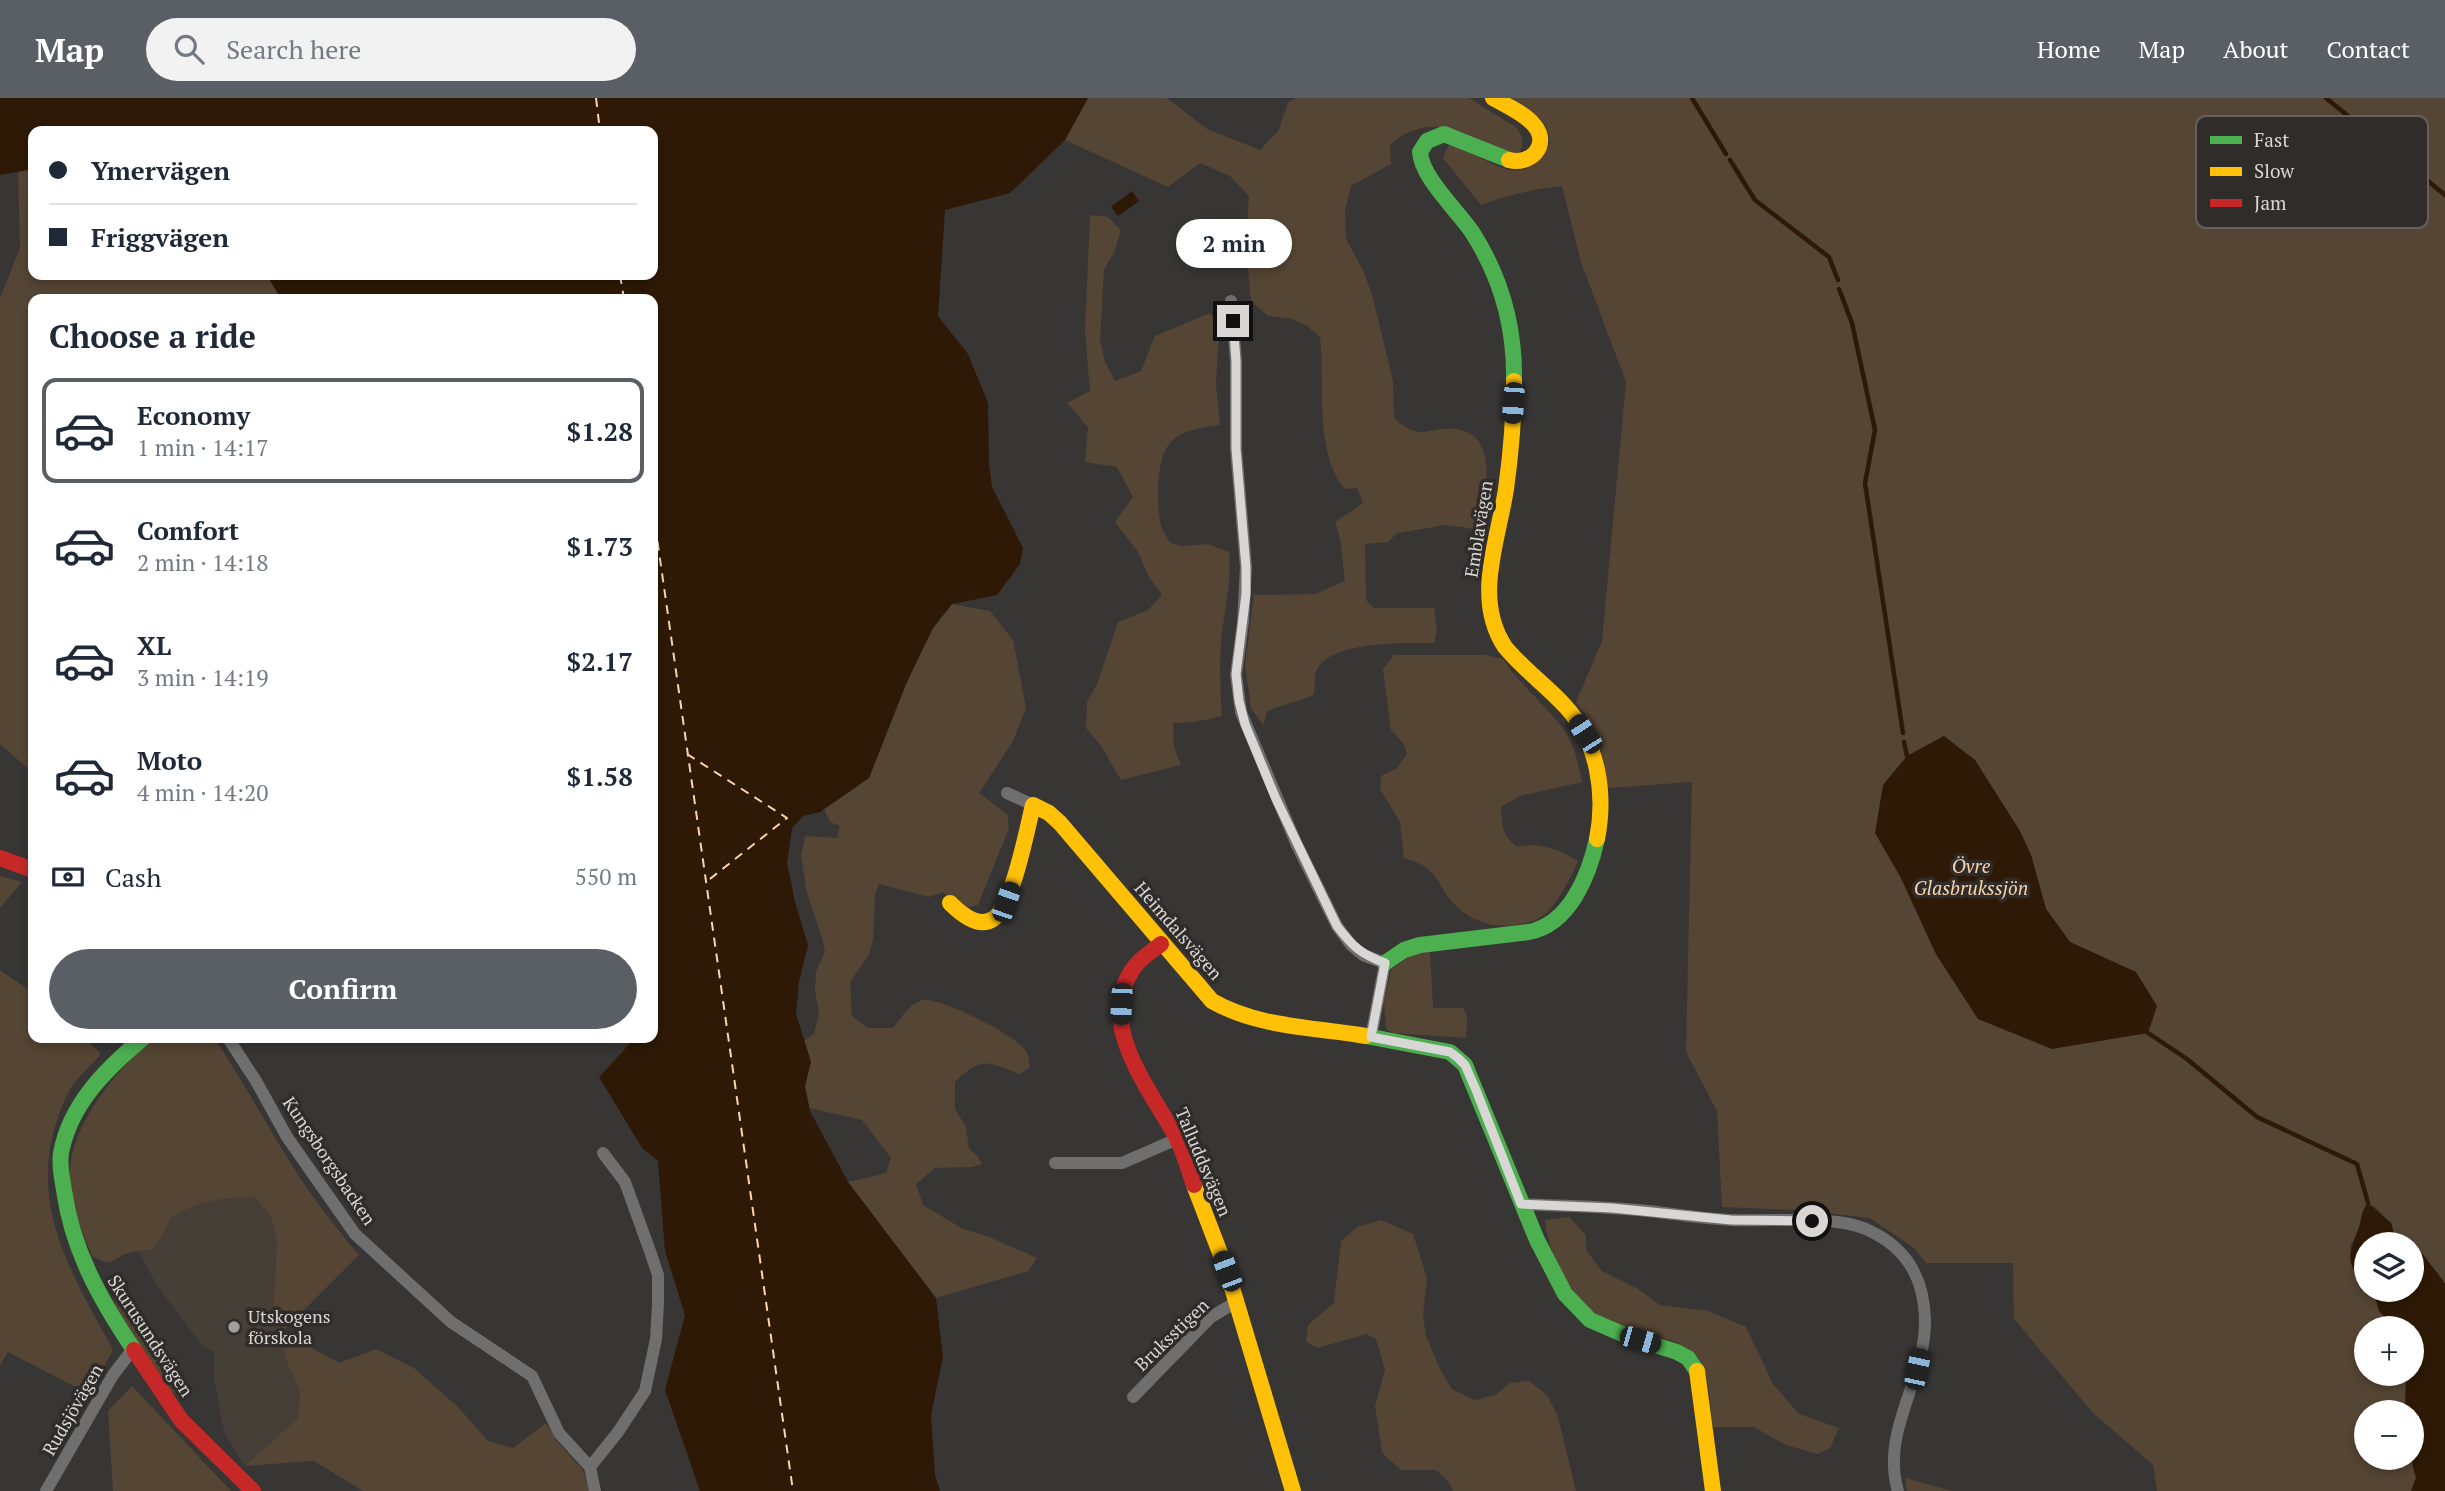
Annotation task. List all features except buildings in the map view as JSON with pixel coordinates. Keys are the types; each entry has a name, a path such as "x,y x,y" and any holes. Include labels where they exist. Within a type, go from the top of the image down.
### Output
{"street":[{"name":"Emblavägen","path":"1385,963 1406,950 1440,942 1538,930 1572,902 1584,881 1592,860 1599,820 1595,758 1585,734 1569,710 1510,651 1493,625 1489,597 1504,500 1513,403 1511,330 1503,296 1487,259 1467,225 1425,169 1420,152 1426,141 1444,134 1512,161 1530,159 1539,144 1537,128 1526,117 1493,98"},
{"path":"1231,301 1236,361 1236,449 1246,567 1245,608 1236,674 1241,712 1296,843 1337,926 1363,955 1385,963 1371,1037"},
{"path":"950,904 965,917 979,922 993,919 1002,911 1017,870 1033,805 1007,793"},
{"name":"Heimdalsvägen","path":"1033,805 1055,816 1077,846 1149,926 1161,944 1212,1000 1232,1012 1245,1017 1450,1052 1458,1058 1476,1090 1536,1240 1565,1294 1590,1320 1677,1352 1688,1358 1695,1367 1701,1379 1713,1491"},
{"path":"0,858 28,868"},
{"name":"Talluddsvägen","path":"1161,944 1132,969 1124,988 1120,1019 1125,1045 1177,1139 1238,1301 1286,1475 1293,1491"},
{"name":"Skurusundsvägen","path":"136,1043 119,1056 86,1094 77,1109 60,1155 65,1209 75,1246 105,1305 133,1349 181,1419 253,1491"},
{"name":"Kungsborgsbacken","path":"231,1043 288,1137 355,1234 451,1322 531,1376 559,1433 590,1467"},
{"path":"1055,1163 1122,1163 1177,1139"},
{"path":"595,1491 590,1467 618,1432 645,1391 656,1339 658,1304 658,1275 625,1182 603,1153"},
{"path":"1521,1204 1612,1208 1731,1220 1849,1224 1885,1238 1898,1248 1915,1272 1922,1288 1925,1320 1917,1369 1893,1449 1893,1469 1898,1491"},
{"name":"Bruksstigen","path":"1133,1397 1211,1317 1238,1301"},
{"name":"Rudsjövägen","path":"46,1491 113,1375 133,1349"}],"shaded area":[{"path":"1088,98 1167,98 1207,129 1260,150 1278,131 1288,103 1296,98 1469,98 1517,128 1522,137 1519,153 1511,155 1451,129 1422,128 1390,144 1391,164 1351,186 1345,210 1346,239 1363,270 1372,294 1393,381 1394,418 1404,426 1420,432 1451,429 1473,436 1486,458 1486,489 1476,529 1446,525 1397,533 1388,542 1365,544 1366,600 1374,608 1434,608 1437,631 1434,643 1369,646 1335,654 1323,662 1316,672 1314,694 1267,712 1263,725 1251,708 1245,665 1254,595 1315,594 1345,581 1341,544 1335,523 1363,503 1357,488 1345,489 1335,474 1329,457 1323,417 1320,337 1307,326 1292,319 1268,316 1251,301 1246,246 1249,196 1230,176 1200,163 1168,187 1065,140"},
{"path":"1501,98 2445,98 2445,1284 2424,1256 2424,1232 2394,1232 2391,1223 2374,1206 2363,1210 2359,1228 2354,1232 2350,1247 2354,1268 2354,1302 2377,1302 2384,1316 2354,1316 2354,1386 2406,1386 2406,1400 2354,1400 2354,1470 2414,1470 2416,1478 2411,1491 2157,1491 2153,1465 2093,1413 2014,1319 2013,1263 1926,1263 1914,1248 1870,1218 1799,1210 1722,1207 1717,1111 1686,1052 1692,782 1607,788 1599,742 1590,722 1576,702 1602,641 1626,382 1581,262 1562,186 1521,193 1481,205 1443,158 1449,145 1504,168 1516,170 1528,168 1539,159 1550,143 1546,126 1535,115","holes":["2020,831 2031,855 2046,909 2070,942 2135,972 1978,1019 1936,954 1901,878"]},
{"path":"28,170 28,280 270,280 278,294 28,294 28,769 0,744 0,298 20,248 18,171"},
{"path":"1090,215 1108,217 1121,230 1114,253 1104,269 1100,340 1105,362 1115,381 1141,371 1155,336 1210,313 1219,329 1216,384 1220,425 1187,432 1170,443 1159,472 1158,497 1162,529 1170,543 1183,546 1208,544 1229,552 1229,583 1220,654 1222,716 1195,722 1173,723 1174,747 1181,765 1121,780 1101,746 1086,728 1087,702 1097,684 1118,622 1148,610 1162,595 1148,575 1138,552 1115,522 1133,497 1117,467 1085,462 1088,427 1067,403 1090,391 1085,332"},
{"path":"952,604 990,611 1013,640 1026,708 1013,741 979,793 1007,814 1009,828 978,905 964,908 943,892 929,897 879,884 875,894 873,940 869,954 850,982 852,1016 868,1028 893,1028 915,1003 934,1001 962,1011 995,1028 1026,1051 1030,1067 1019,1074 1000,1066 985,1064 971,1068 955,1082 955,1109 966,1127 969,1149 977,1155 982,1164 972,1167 935,1168 916,1184 923,1205 963,1229 987,1236 1037,1258 1028,1271 936,1298 848,1182 886,1173 891,1158 862,1120 809,1108 805,1086 811,1062 804,1041 814,1034 819,1013 815,991 816,972 825,952 807,893 801,856 805,836 837,838 840,826 830,822 824,809 869,778 918,655 933,628"},
{"path":"1394,655 1485,655 1503,659 1568,736 1576,755 1582,782 1520,796 1501,807 1504,830 1517,847 1533,845 1548,848 1578,861 1558,898 1544,915 1512,926 1480,921 1453,903 1426,868 1404,858 1400,822 1380,789 1381,776 1397,768 1407,754 1403,743 1391,730 1383,669"},
{"path":"0,876 22,882 0,908"},
{"path":"1430,950 1433,1008 1463,1008 1467,1016 1466,1038 1393,1033 1386,1029 1384,1004 1391,970 1409,956"},
{"path":"0,970 28,990 28,1043 89,1043 101,1054 69,1091 55,1127 48,1161 49,1194 65,1256 113,1350 89,1394 8,1352 0,1365"},
{"path":"149,1043 217,1043 299,1177 359,1255 282,1332 339,1363 376,1349 414,1368 459,1408 488,1441 513,1448 546,1423 556,1440 583,1470 589,1491 363,1491 314,1461 245,1466 298,1418 300,1391 287,1364 281,1332 273,1316 277,1240 271,1217 255,1197 222,1199 199,1204 172,1216 162,1237 151,1250 128,1253 109,1262 92,1256 72,1198 72,1159 86,1119 111,1082"},
{"name":"Utskogens förskola","path":"255,1197 271,1217 277,1240 273,1316 281,1332 287,1364 300,1391 298,1418 245,1466 224,1432 214,1378 214,1352 203,1347 158,1287 138,1251 151,1250 162,1237 172,1216 199,1204 222,1199"},
{"path":"1569,1217 1586,1235 1586,1250 1602,1271 1638,1289 1660,1305 1708,1311 1746,1327 1773,1384 1799,1414 1839,1428 1830,1448 1817,1454 1786,1445 1754,1427 1713,1427 1704,1368 1695,1354 1676,1342 1609,1322 1585,1305 1565,1279 1551,1249 1545,1220"},
{"path":"1381,1220 1413,1234 1427,1278 1423,1314 1426,1336 1452,1389 1474,1400 1495,1395 1510,1383 1529,1381 1547,1395 1558,1417 1576,1491 1453,1491 1448,1481 1436,1470 1401,1470 1382,1453 1375,1406 1385,1370 1376,1339 1366,1334 1318,1348 1306,1342 1308,1325 1334,1303 1341,1241 1357,1227"},
{"path":"125,1282 127,1284 117,1291 177,1389 187,1384 187,1390 179,1396 169,1390 117,1312 112,1291"},
{"path":"132,1386 231,1491 113,1491 108,1411"},
{"path":"1905,1478 1952,1491 1907,1491"}],"water":[{"path":"0,98 1088,98 1065,140 1010,193 945,210 938,316 968,354 988,403 992,487 1023,548 1020,564 997,595 952,604 933,628 905,686 869,778 820,812 803,816 792,828 787,863 808,945 799,982 796,1014 811,1062 805,1086 810,1111 848,1182 936,1298 943,1357 931,1415 935,1475 940,1491 700,1491 665,1390 685,1315 665,1251 658,1161 642,1148 599,1077 630,1043 658,1043 658,294 278,294 270,280 658,280 658,126 28,126 28,170 0,175"},
{"path":"1132,191 1139,201 1118,216 1111,207"},
{"name":"Övre Glasbrukssjön","path":"1944,736 1975,760 2020,831 2031,855 2046,909 2070,942 2136,972 2157,1006 2148,1033 2052,1049 1978,1019 1936,954 1901,878 1875,833 1883,785 1907,756"},
{"path":"2368,1203 2391,1223 2394,1232 2357,1232"},
{"path":"2354,1241 2354,1271 2350,1259"},
{"path":"2424,1256 2445,1284 2445,1491 2411,1491 2416,1478 2414,1470 2424,1470 2424,1400 2405,1400 2406,1386 2424,1386 2424,1316 2384,1316 2377,1302 2424,1302"}],"waterway":[{"path":"1692,98 1726,154"},
{"path":"2326,98 2348,116"},
{"path":"1730,160 1755,200 1829,257 1838,280"},
{"path":"2428,181 2445,195"},
{"path":"1839,289 1852,323 1875,430 1865,483 1903,733"},
{"path":"1904,742 1907,756"},
{"path":"2148,1033 2187,1059 2257,1117 2357,1164 2368,1203"}],"ferry route":[{"path":"596,98 599,126"},
{"path":"621,280 623,294"},
{"path":"658,545 793,1491"},
{"path":"687,754 787,818 706,882"}],"traffic: fast":[{"path":"1509,160 1444,134 1427,141 1420,152 1427,172 1472,232 1491,267 1509,322 1514,381"},
{"path":"1385,963 1404,950 1420,945 1529,932 1543,927 1556,919 1575,896 1589,868 1597,839"},
{"path":"1366,1036 1450,1052 1465,1065 1537,1240 1565,1294 1590,1320 1627,1336 1677,1352 1688,1358 1697,1371"},
{"path":"134,1350 99,1294 81,1254 68,1212 60,1158 72,1119 81,1103 103,1075 137,1043"}],"traffic: slow":[{"path":"1493,98 1525,117 1539,132 1539,146 1531,157 1509,160"},
{"path":"1514,381 1508,476 1490,570 1491,609 1496,629 1505,647 1566,707 1586,736 1600,787 1597,839"},
{"path":"950,903 970,918 981,922 993,919 1000,911 1013,883 1033,805 1049,813 1060,823 1212,1001 1230,1010 1268,1022 1366,1036"},
{"path":"1194,1185 1227,1271 1293,1491"},
{"path":"1697,1371 1713,1491"}],"traffic: jam":[{"path":"0,858 28,868"},
{"path":"1161,944 1142,958 1133,969 1123,989 1120,1011 1130,1054 1178,1141 1194,1185"},
{"path":"134,1350 181,1420 253,1491"}],"place":[{"name":"Utskogens förskola","path":"234,1327"}],"route":[{"path":"1233,321 1236,449 1246,567 1246,594 1236,686 1245,724 1276,799 1337,926 1363,955 1385,963 1371,1037 1450,1052 1465,1065 1521,1204 1612,1208 1731,1220 1812,1221"}]}
